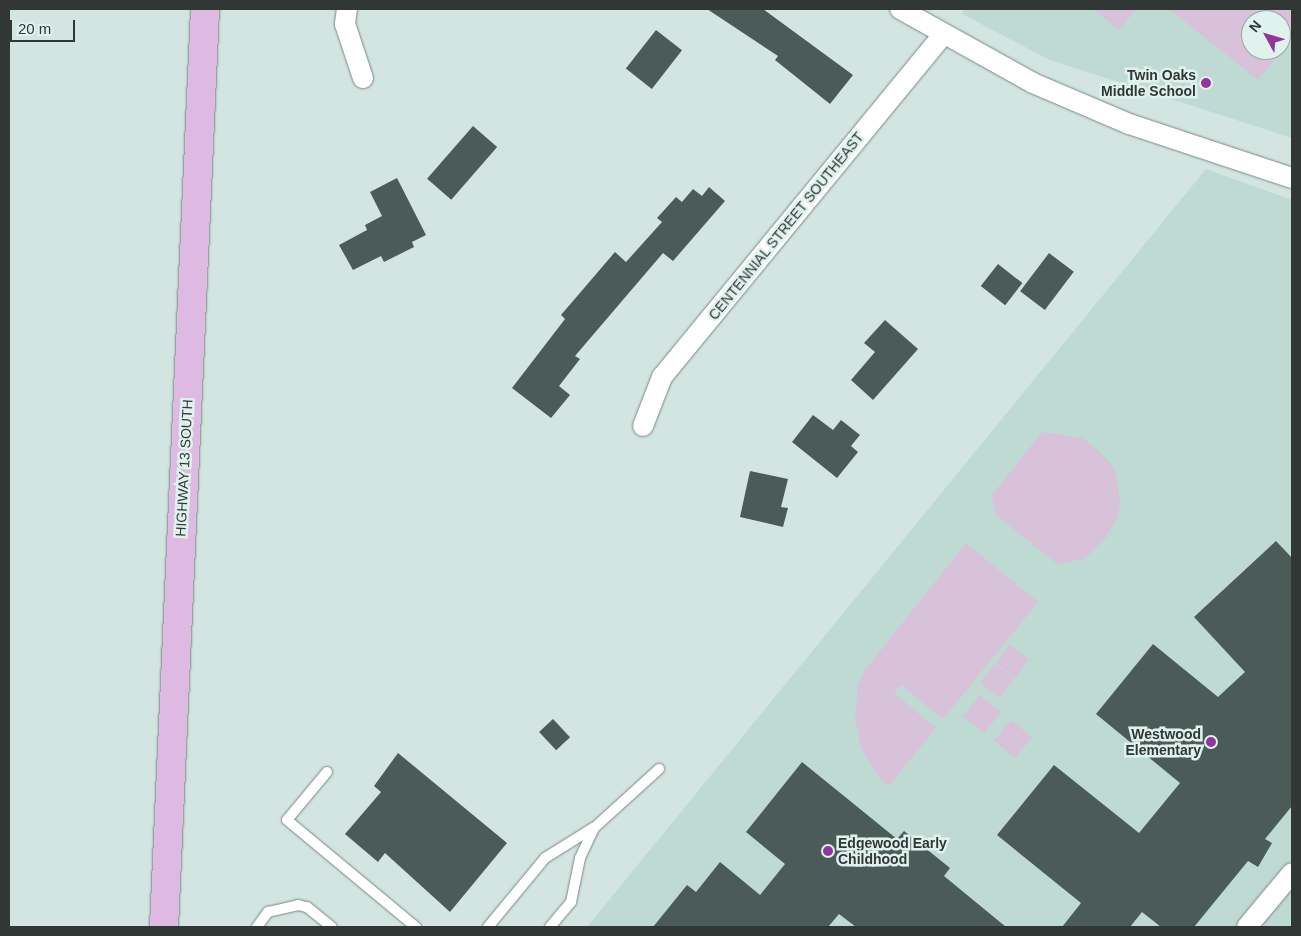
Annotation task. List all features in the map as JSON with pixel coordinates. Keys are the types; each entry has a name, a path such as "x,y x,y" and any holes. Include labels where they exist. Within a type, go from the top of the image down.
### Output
{"main road":[{"name":"HIGHWAY 13 SOUTH","path":"164,927 205,9"}],"street":[{"path":"347,9 345,24 363,78"},
{"path":"900,9 1032,84 1129,124 1292,178"},
{"name":"CENTENNIAL STREET SOUTHEAST","path":"643,426 662,377 943,35"},
{"path":"1247,927 1292,873"}],"lane":[{"path":"488,927 545,858 594,828 659,769"},
{"path":"326,772 287,820 416,927"},
{"path":"550,927 571,902 580,858 594,828"},
{"path":"257,927 268,912 298,905 308,907 332,927"}],"shaded area":[{"name":"Twin Oaks Middle School","path":"965,9 1292,9 1292,138 1050,60 962,14"},
{"path":"1093,9 1136,9 1119,30"},
{"path":"1169,9 1292,9 1291,38 1291,10 1241,10 1241,60 1274,60 1258,80"},
{"path":"1206,169 1292,200 1292,927 587,927"},
{"path":"1042,432 1082,438 1112,465 1117,477 1120,503 1118,517 1104,540 1084,559 1057,564 995,514 992,495"},
{"path":"966,543 1038,602 943,719 901,685 894,693 936,728 889,786 878,776 861,748 855,717 858,685 865,670"},
{"path":"1010,645 1029,660 1015,678 996,663"},
{"path":"995,664 1014,679 999,698 980,683"},
{"path":"980,695 1001,712 984,733 963,716"},
{"path":"1011,720 1032,737 1015,758 994,741"}],"building":[{"path":"707,9 763,9 853,75 830,104 775,60 778,56"},
{"path":"656,30 682,50 652,89 626,69"},
{"path":"473,126 497,147 451,200 427,179"},
{"path":"397,178 426,235 412,242 414,247 384,262 381,256 353,270 339,245 367,230 365,225 382,216 370,192"},
{"path":"709,187 725,201 673,261 663,253 575,356 580,359 559,386 570,395 551,418 512,388 565,319 561,315 615,252 626,262 662,222 657,218 676,197 682,202 693,189 702,196"},
{"path":"1049,253 1074,272 1045,310 1020,291"},
{"path":"998,264 1022,283 1005,305 981,286"},
{"path":"885,320 918,349 873,400 851,380 875,352 864,343"},
{"path":"813,415 833,430 841,420 860,435 851,446 858,452 837,478 792,442"},
{"path":"750,471 788,479 781,507 788,508 783,527 740,517"},
{"name":"Westwood Elementary","path":"1276,541 1292,558 1292,806 1265,839 1272,843 1258,867 1248,861 1194,927 1161,927 1142,912 1130,927 1062,927 1081,903 997,835 1054,765 1139,833 1180,783 1096,714 1153,644 1218,697 1245,672 1194,617"},
{"path":"553,719 570,737 556,750 539,732"},
{"path":"398,753 507,843 450,912 385,853 378,862 345,834 381,792 374,786"},
{"name":"Edgewood Early Childhood","path":"802,762 897,839 904,831 950,868 944,876 1006,927 856,927 839,914 828,927 653,927 687,885 696,892 720,862 760,895 785,864 746,832"}],"place":[{"name":"Twin Oaks Middle School","path":"1206,83"},
{"name":"Westwood Elementary","path":"1211,742"},
{"name":"Edgewood Early Childhood","path":"828,851"}]}
